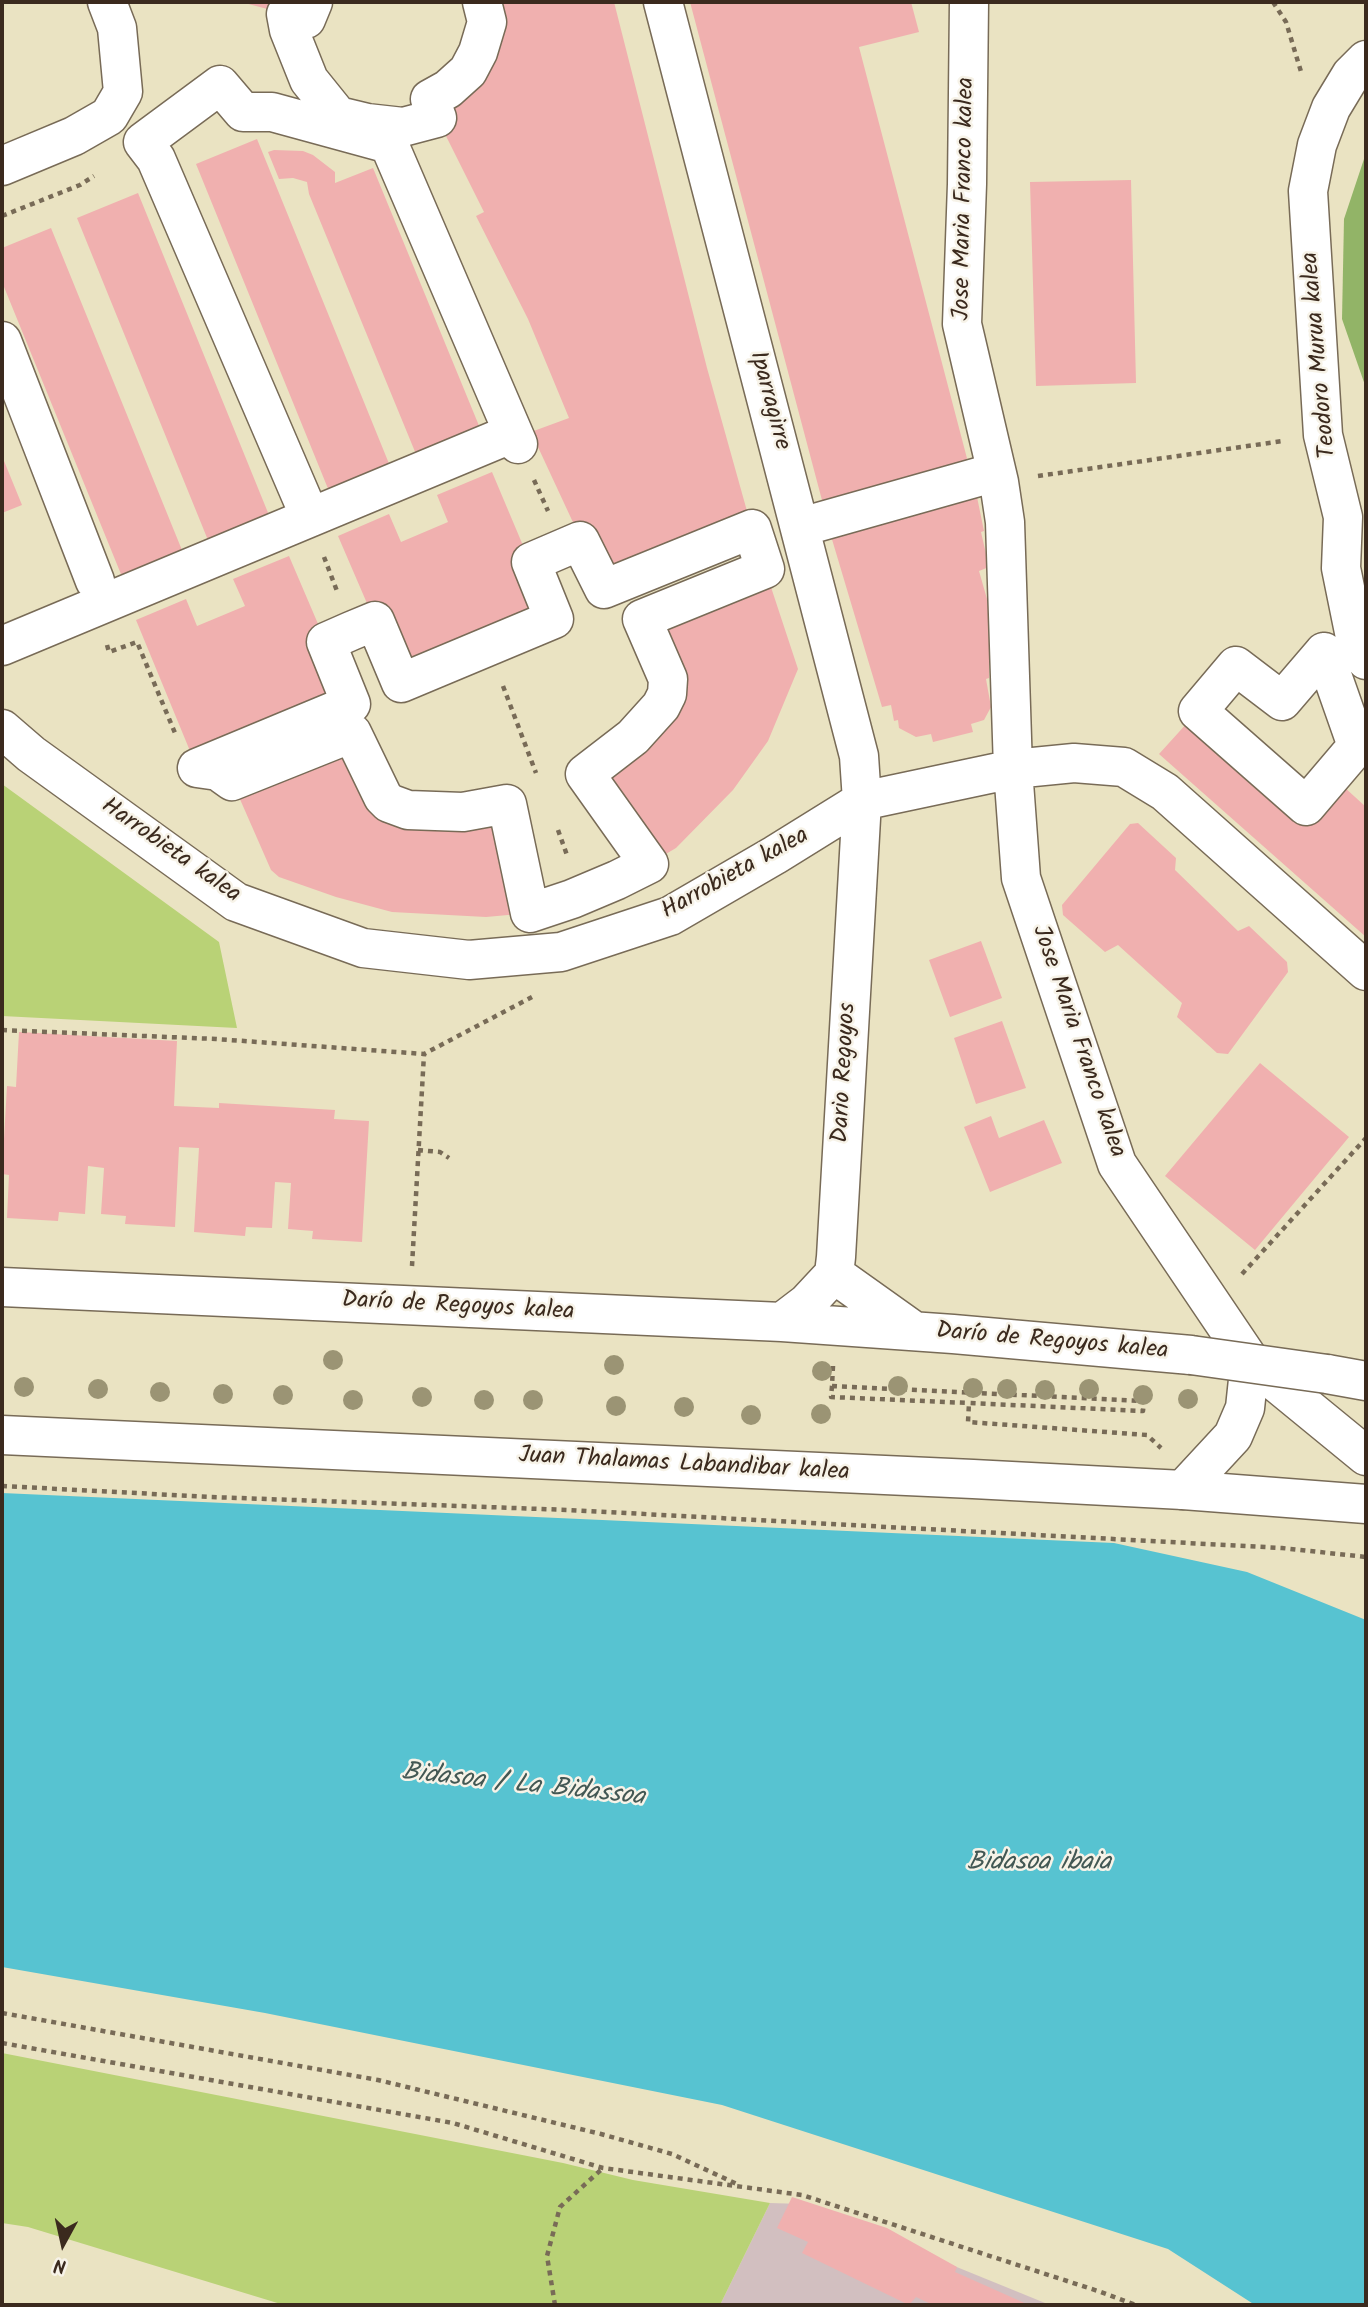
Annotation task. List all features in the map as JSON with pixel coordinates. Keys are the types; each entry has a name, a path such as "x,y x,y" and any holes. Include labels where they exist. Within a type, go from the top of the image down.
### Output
{"street":[{"path":"2,166 74,136 109,116 123,92 117,28 107,2"},
{"path":"313,2 306,19 286,14 289,30 309,79 338,116 403,127 437,118 430,99 468,71 478,52 487,22 481,2"},
{"name":"Iparragirre","path":"663,2 859,756 862,801"},
{"name":"Jose Maria Franco kalea","path":"969,2 962,324 1005,522 1013,769 1021,878 1116,1164 1251,1361 1366,1456"},
{"name":"Teodoro Murua kalea","path":"1366,60 1351,75 1331,108 1317,145 1308,191 1323,435 1354,507 1341,568 1356,642 1366,660"},
{"path":"2,646 310,517 516,439 389,144 272,112 243,112 220,85 143,142 156,159 310,517"},
{"path":"2,341 95,581"},
{"path":"801,527 997,477"},
{"path":"752,529 765,569 642,619 668,679 667,694 661,706 633,737 586,774 649,864 572,899 530,913 507,804 463,812 408,810 389,803 383,797 352,733 232,781 218,771 197,768 351,704 326,642 351,631 375,621 401,683 554,619 531,562 564,548 580,541 604,589 752,529"},
{"path":"1324,652 1357,746 1306,806 1198,711 1237,666 1282,701 1324,652"},
{"name":"Harrobieta kalea","path":"2,729 32,754 236,902 363,948 469,960 561,952 670,916 862,801"},
{"path":"862,801 1013,769 1074,763 1124,767 1165,792 1366,971"},
{"name":"Dario Regoyos","path":"834,1274 862,801"},
{"path":"782,1322 807,1303 834,1274"},
{"name":"Darío de Regoyos kalea","path":"834,1274 914,1331"},
{"name":"Darío de Regoyos kalea","path":"2,1287 782,1322 914,1331 1191,1355 1366,1381"},
{"path":"1183,1490 1233,1436 1245,1408 1251,1361"},
{"name":"Juan Thalamas Labandibar kalea","path":"2,1435 959,1478 1183,1490 1366,1504"}],"path":[{"path":"1273,2 1286,22 1304,80"},
{"path":"516,439 564,548"},
{"path":"997,477 1290,440"},
{"path":"310,517 351,631"},
{"path":"137,642 178,741"},
{"path":"502,685 536,773"},
{"path":"555,824 570,862"},
{"path":"2,1030 216,1039 424,1054 540,993"},
{"path":"415,1222 424,1054"},
{"path":"1213,1305 1366,1138"},
{"path":"418,1150 440,1152 449,1158"},
{"path":"832,1385 1144,1401 1143,1411 831,1397 833,1363"},
{"path":"969,1403 968,1422 1147,1435 1163,1449"},
{"path":"2,1486 610,1512 1282,1548 1366,1557"},
{"path":"2,2013 378,2080 601,2134 671,2154 743,2186"},
{"path":"2,2043 453,2123 603,2168 802,2195 1136,2305"},
{"path":"555,2305 547,2256 560,2207 603,2168"}],"shaded area":[{"path":"770,2203 802,2204 1050,2305 720,2305"}],"green space":[{"path":"1366,153 1366,388 1342,319 1344,219"},
{"path":"2,784 219,942 237,1028 2,1016"},
{"path":"2,2053 563,2163 633,2180 770,2203 720,2305 284,2305 28,2227 2,2223"}],"water":[{"name":"Bidasoa ibaia","path":"2,1493 1114,1543 1247,1572 1366,1620 1366,2305 1255,2305 1168,2249 722,2105 265,2013 2,1967"}],"building":[{"path":"241,2 313,2 286,14"},
{"path":"482,2 614,2 707,368 752,529 604,589 531,432 569,418 528,319 476,216 484,212 437,118"},
{"path":"690,2 911,2 919,32 859,47 969,466 823,504"},
{"path":"257,139 392,471 331,496 196,164"},
{"path":"303,151 313,155 335,172 335,183 373,168 482,433 418,459 309,194 307,182 293,178 279,179 268,152"},
{"path":"1131,180 1136,383 1036,386 1030,182"},
{"path":"138,193 273,525 212,550 77,218"},
{"path":"51,228 186,560 125,584 2,282 2,248"},
{"path":"2,456 22,505 2,513"},
{"path":"492,472 554,619 394,666 338,536 389,514 401,542 448,522 437,495"},
{"path":"977,497 989,567 979,571 989,606 989,678 986,679 991,707 984,720 971,724 973,732 933,742 931,734 916,737 899,728 898,720 894,721 891,705 882,707 831,536"},
{"path":"289,556 345,687 197,768 136,620 186,599 197,626 245,606 233,579"},
{"path":"765,569 798,669 768,741 733,790 676,848 649,864 585,774 661,706 642,619"},
{"path":"1198,711 1306,806 1332,776 1366,807 1366,937 1159,754"},
{"path":"352,733 383,797 507,804 530,913 486,917 392,912 336,897 279,877 271,870 232,781"},
{"path":"1138,823 1176,858 1175,870 1238,931 1249,926 1287,962 1288,972 1228,1054 1217,1053 1177,1017 1182,1003 1118,945 1105,952 1063,915 1062,905 1130,824"},
{"path":"981,941 1002,998 950,1017 929,960"},
{"path":"1002,1021 1026,1088 976,1104 954,1038"},
{"path":"19,1032 177,1041 174,1106 219,1108 219,1103 335,1110 334,1119 369,1121 362,1242 312,1239 313,1231 288,1229 291,1183 275,1182 272,1228 246,1227 245,1236 194,1232 199,1148 179,1147 175,1227 125,1224 126,1216 101,1214 104,1168 88,1166 85,1214 59,1212 58,1221 7,1218 9,1175 2,1174 7,1086 16,1087"},
{"path":"1260,1063 1349,1137 1255,1250 1165,1176"},
{"path":"991,1116 999,1138 1044,1120 1062,1163 990,1192 964,1127"},
{"path":"792,2197 887,2228 957,2267 955,2272 1029,2305 933,2305 916,2297 909,2305 802,2253 808,2242 777,2228"}],"water label":[{"name":"Bidasoa / La Bidassoa","path":"523,1787"}]}
